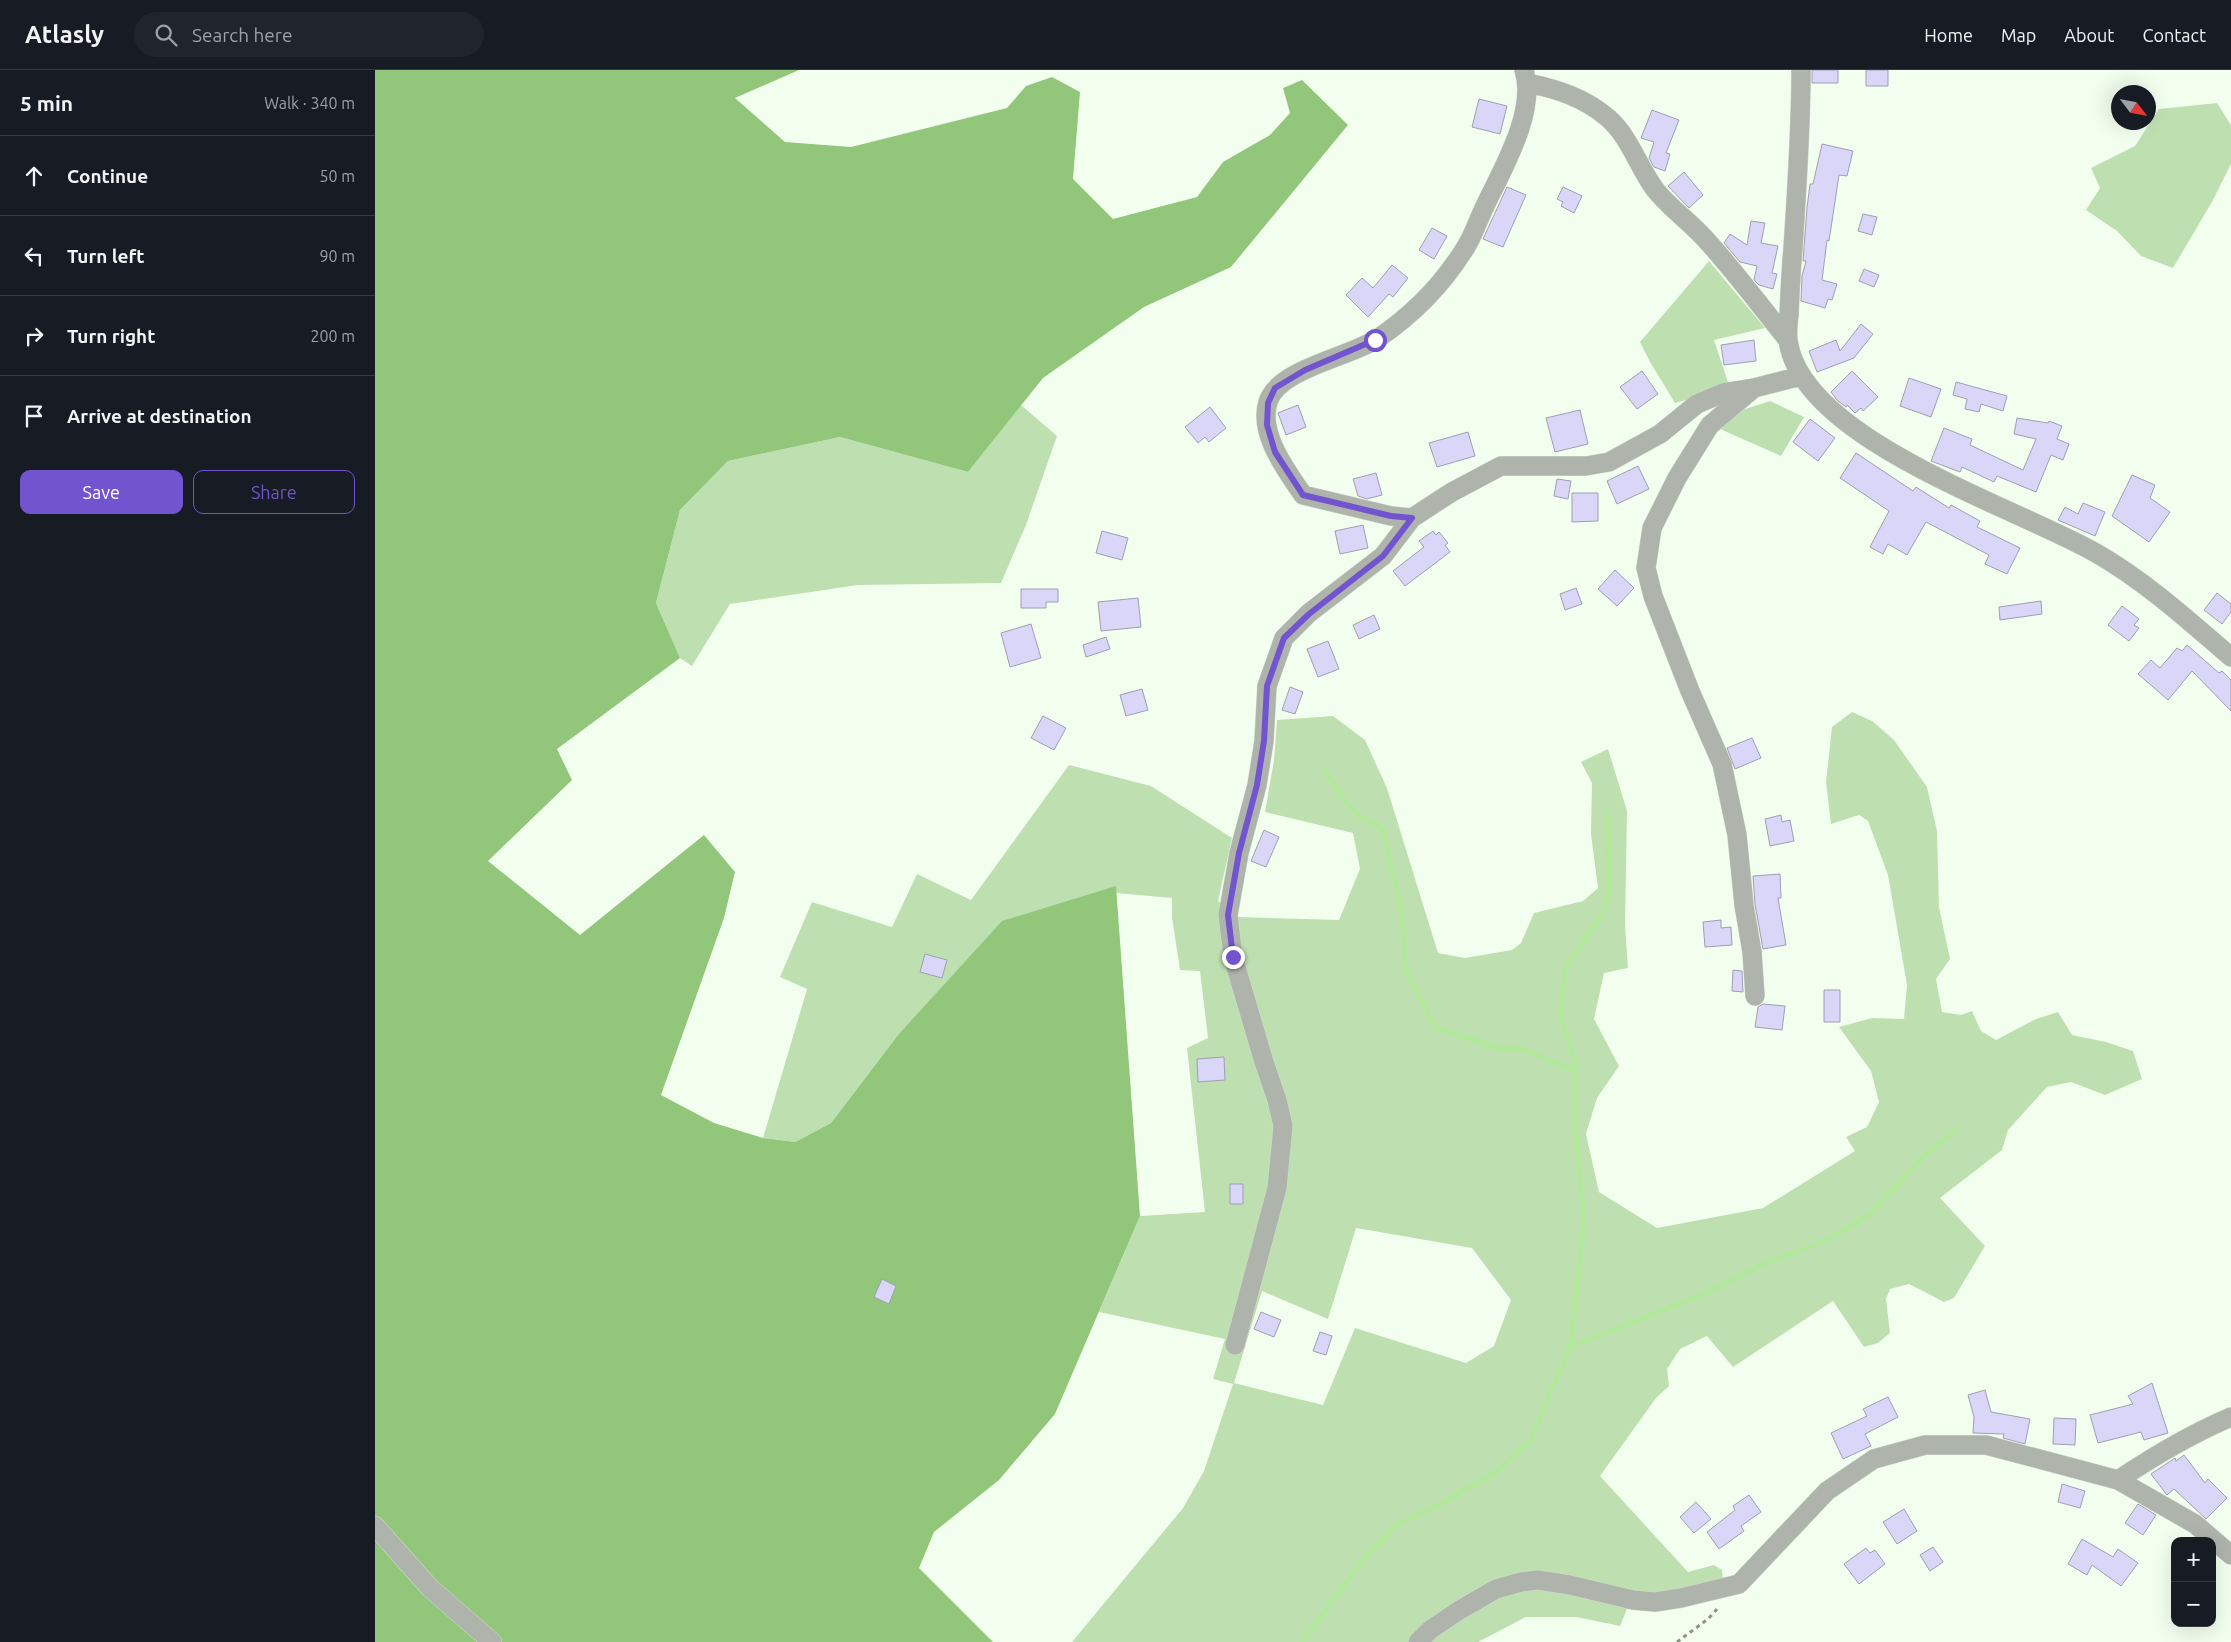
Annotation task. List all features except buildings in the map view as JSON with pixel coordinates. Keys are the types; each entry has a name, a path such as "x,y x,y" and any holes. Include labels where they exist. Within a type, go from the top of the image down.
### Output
{"street":[{"path":"1788,340 1801,136 1801,70"},
{"path":"1412,518 1391,516 1303,495 1275,452 1267,425 1268,403 1275,388 1305,370 1375,340 1413,312 1465,250 1511,152 1525,111 1526,77 1573,96 1609,119 1626,141 1655,188 1708,241 1788,340 1801,376 1827,404 1869,438 1922,470 2006,512 2069,538 2124,570 2231,656"},
{"path":"1235,1345 1277,1188 1283,1126 1277,1100 1233,957 1228,915 1239,853 1257,785 1264,741 1267,686 1284,638 1309,614 1383,556 1412,518 1452,492 1501,466 1586,466 1609,462 1659,434 1697,404 1723,393 1754,388 1801,376"},
{"path":"1754,388 1710,425 1677,478 1651,528 1646,568 1653,596 1689,692 1722,764 1737,834 1744,904 1752,952 1755,996"},
{"path":"2118,1480 2154,1456 2207,1427 2231,1417"},
{"path":"1418,1642 1430,1630 1458,1611 1496,1589 1521,1582 1538,1580 1570,1585 1633,1600 1655,1602 1681,1598 1739,1584 1827,1491 1874,1459 1925,1445 1986,1445 2118,1480 2195,1524 2231,1554"},
{"path":"375,1526 431,1588 492,1642"}],"path":[{"path":"1677,1642 1708,1619 1720,1605"}],"green space":[{"path":"375,70 799,70 735,98 785,142 851,147 1007,108 1026,86 1052,77 1080,92 1073,179 1113,219 1197,197 1223,162 1270,135 1290,113 1283,88 1302,80 1348,125 1231,267 1144,307 1043,378 968,472 840,437 728,461 680,510 656,603 680,658 557,749 572,780 488,861 580,935 704,835 735,872 724,918 661,1095 714,1123 763,1138 795,1142 831,1123 898,1035 1002,921 1116,886 1140,1216 1055,1414 999,1480 934,1532 919,1568 993,1642 375,1642"},
{"path":"2217,103 2231,125 2231,164 2212,202 2173,268 2141,256 2117,231 2086,210 2100,188 2091,168 2135,146 2145,130 2156,130 2156,114 2159,109"},
{"path":"1709,261 1765,328 1714,340 1730,388 1675,403 1640,342"},
{"path":"1770,401 1804,417 1781,456 1720,429 1739,411"},
{"path":"1021,405 1057,436 1026,525 1001,583 858,585 730,604 692,666 680,658 656,603 680,510 728,461 840,437 968,472"},
{"path":"1852,712 1872,721 1894,740 1927,787 1937,831 1939,907 1950,959 1936,979 1942,1012 1961,1015 1972,1011 1981,1031 1996,1040 2036,1019 2058,1012 2072,1035 2106,1042 2133,1051 2142,1079 2105,1095 2071,1082 2047,1087 2008,1130 2002,1150 1940,1198 1985,1246 1954,1298 1944,1302 1909,1284 1890,1289 1886,1299 1890,1333 1878,1343 1864,1347 1833,1301 1733,1367 1707,1336 1680,1349 1667,1369 1669,1386 1656,1398 1600,1476 1688,1572 1714,1565 1722,1570 1723,1581 1675,1595 1634,1592 1620,1626 1576,1617 1526,1617 1478,1642 1072,1642 1183,1508 1204,1471 1233,1384 1213,1379 1225,1339 1099,1312 1140,1216 1205,1212 1187,1048 1208,1038 1200,971 1180,970 1172,917 1172,898 1116,893 1116,886 898,1035 831,1123 795,1142 763,1138 807,989 780,977 812,902 892,927 917,874 971,900 1069,765 1151,786 1232,838 1218,901 1239,917 1339,920 1360,869 1353,833 1265,812 1274,760 1277,720 1333,716 1365,740 1387,788 1438,953 1465,958 1512,950 1521,943 1534,913 1583,901 1598,888 1591,834 1592,783 1581,762 1608,749 1627,811 1625,925 1628,968 1604,973 1594,1019 1619,1066 1597,1098 1586,1134 1599,1192 1657,1228 1763,1208 1855,1151 1846,1137 1867,1127 1879,1102 1871,1071 1839,1027 1872,1018 1904,1019 1907,985 1888,875 1868,821 1859,815 1831,824 1826,782 1832,727","holes":["1356,1228 1472,1248 1511,1300 1494,1346 1466,1363 1355,1328 1323,1405 1234,1383 1262,1291 1328,1319"]}],"waterway":[{"path":"1325,770 1349,807 1363,819 1382,828 1401,909 1406,970 1436,1028 1499,1048 1522,1049 1575,1071"},
{"path":"1302,1642 1365,1558 1396,1525 1444,1502 1496,1472 1530,1441 1570,1347 1584,1223 1576,1136 1575,1061 1560,1015 1565,969 1605,909 1609,890 1608,811"},
{"path":"1570,1347 1708,1292 1761,1265 1827,1240 1869,1215 1922,1158 1956,1130"}],"route":[{"path":"1233,957 1228,915 1239,853 1257,785 1264,741 1267,686 1284,638 1309,614 1383,556 1412,518 1391,516 1303,495 1275,452 1267,425 1268,403 1275,388 1305,370 1375,340"}]}
